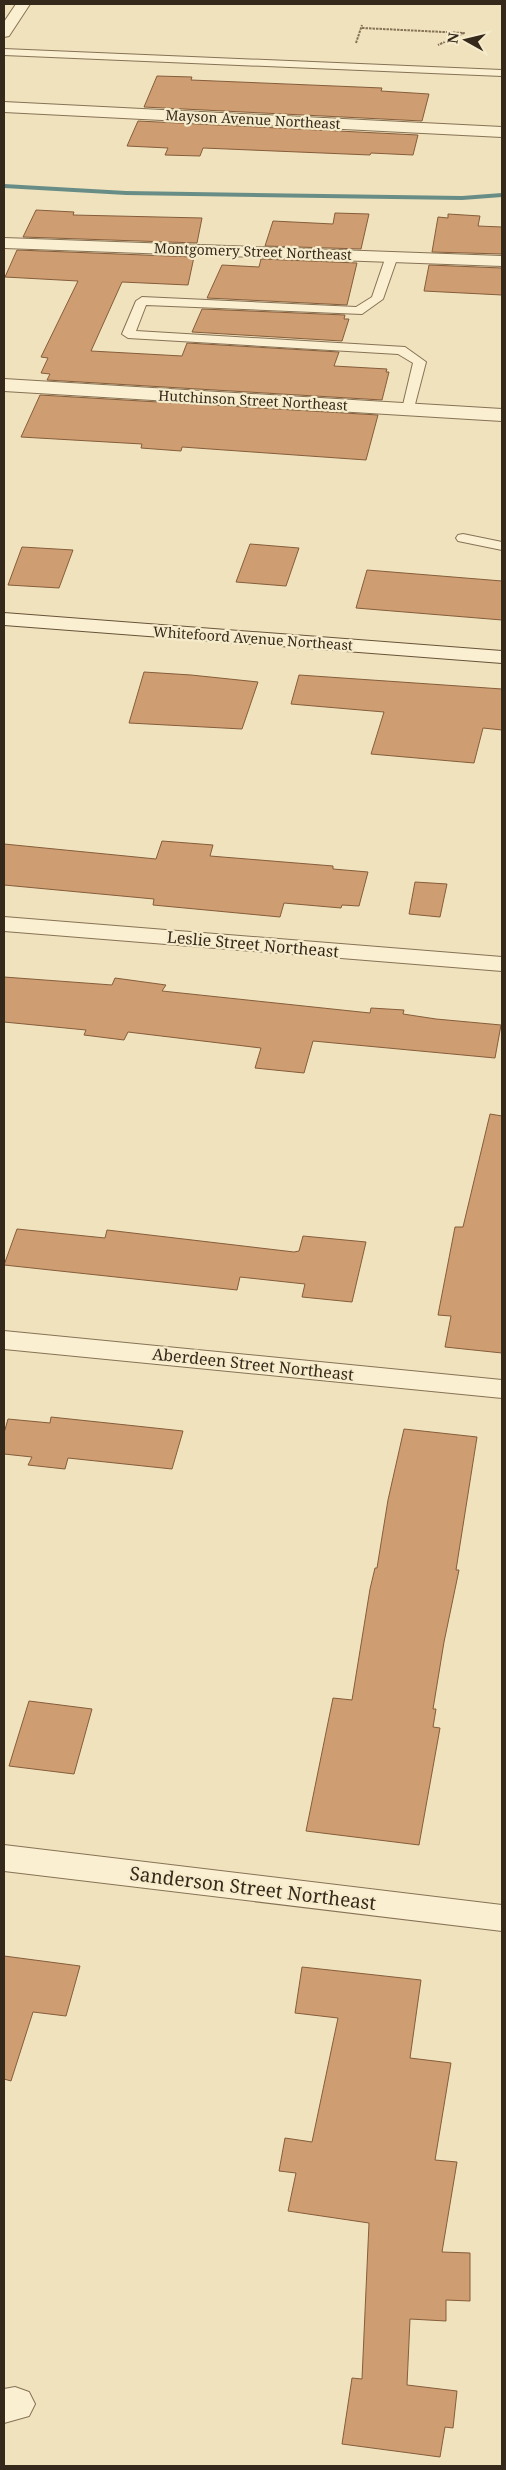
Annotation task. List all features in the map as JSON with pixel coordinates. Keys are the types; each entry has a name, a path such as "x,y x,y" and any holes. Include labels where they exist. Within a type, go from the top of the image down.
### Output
{"street":[{"path":"4,33 24,4"},
{"name":"Mayson Avenue Northeast","path":"4,107 502,132"},
{"name":"Montgomery Street Northeast","path":"4,243 502,261"},
{"name":"Hutchinson Street Northeast","path":"4,385 502,415"},
{"name":"Whitefoord Avenue Northeast","path":"4,619 502,657"},
{"name":"Leslie Street Northeast","path":"4,924 502,964"},
{"name":"Aberdeen Street Northeast","path":"4,1340 502,1389"},
{"name":"Sanderson Street Northeast","path":"4,1858 502,1918"}],"lane":[{"path":"4,52 502,73"},
{"path":"392,256 377,299 358,311 142,301 128,334 401,350 420,362 408,409"},
{"path":"463,538 502,546"}],"path":[{"path":"362,28 464,33 456,36"}],"building":[{"path":"157,76 192,77 191,80 382,88 381,91 429,94 422,121 144,107"},
{"path":"138,121 418,135 413,155 203,148 200,156 165,155 168,148 127,146"},
{"path":"36,210 74,212 73,215 202,218 197,243 23,237"},
{"path":"335,213 369,214 361,249 265,246 273,221 333,224"},
{"path":"448,214 480,216 478,226 502,227 502,254 432,252 438,217 448,218"},
{"path":"17,250 194,257 188,285 122,282 91,351 182,356 187,343 339,352 334,366 387,369 386,372 389,372 382,400 47,380 50,374 41,373 48,358 41,357 78,281 5,277"},
{"path":"261,259 357,263 347,305 207,298 222,265 259,267"},
{"path":"429,265 502,268 502,295 424,291"},
{"path":"202,309 345,315 344,319 349,319 342,341 192,332"},
{"path":"40,395 378,415 366,460 182,447 181,451 141,448 142,444 21,437"},
{"path":"250,544 299,548 286,586 236,582"},
{"path":"22,547 73,550 59,588 8,585"},
{"path":"367,570 502,581 502,620 356,608"},
{"path":"144,672 258,682 242,729 129,723"},
{"path":"299,675 502,689 502,730 483,728 474,763 371,754 384,712 291,704"},
{"path":"162,841 213,845 210,856 333,866 333,869 368,872 359,906 342,905 341,908 284,903 280,917 153,905 154,899 4,885 4,844 156,859"},
{"path":"415,882 447,884 440,917 409,914"},
{"path":"4,977 112,985 115,978 166,985 162,991 370,1013 371,1008 404,1010 403,1014 501,1025 495,1058 313,1041 304,1073 255,1068 261,1048 128,1032 124,1040 84,1035 86,1030 4,1022"},
{"path":"490,1114 502,1116 502,1353 445,1347 451,1316 438,1315 455,1227 463,1227"},
{"path":"17,1229 105,1238 107,1230 294,1252 299,1251 303,1236 366,1242 352,1302 302,1297 305,1284 240,1277 237,1290 4,1265"},
{"path":"51,1417 183,1431 172,1469 68,1458 65,1469 28,1465 32,1457 4,1454 4,1433 8,1419 50,1423"},
{"path":"404,1429 477,1437 456,1570 459,1570 444,1642 433,1709 436,1709 433,1727 440,1728 419,1845 306,1831 333,1698 352,1700 370,1589 375,1568 377,1568 388,1500"},
{"path":"29,1701 92,1709 74,1774 9,1766"},
{"path":"4,1956 80,1966 66,2016 33,2012 11,2081 4,2079"},
{"path":"302,1967 421,1980 410,2058 451,2063 435,2160 457,2162 442,2252 470,2253 470,2301 446,2300 446,2321 410,2319 407,2385 457,2391 453,2428 445,2427 440,2457 342,2444 352,2378 362,2379 369,2223 288,2211 296,2173 279,2171 285,2138 312,2142 338,2018 295,2013"}],"waterway":[{"path":"4,186 126,193 462,198 502,195"}]}
